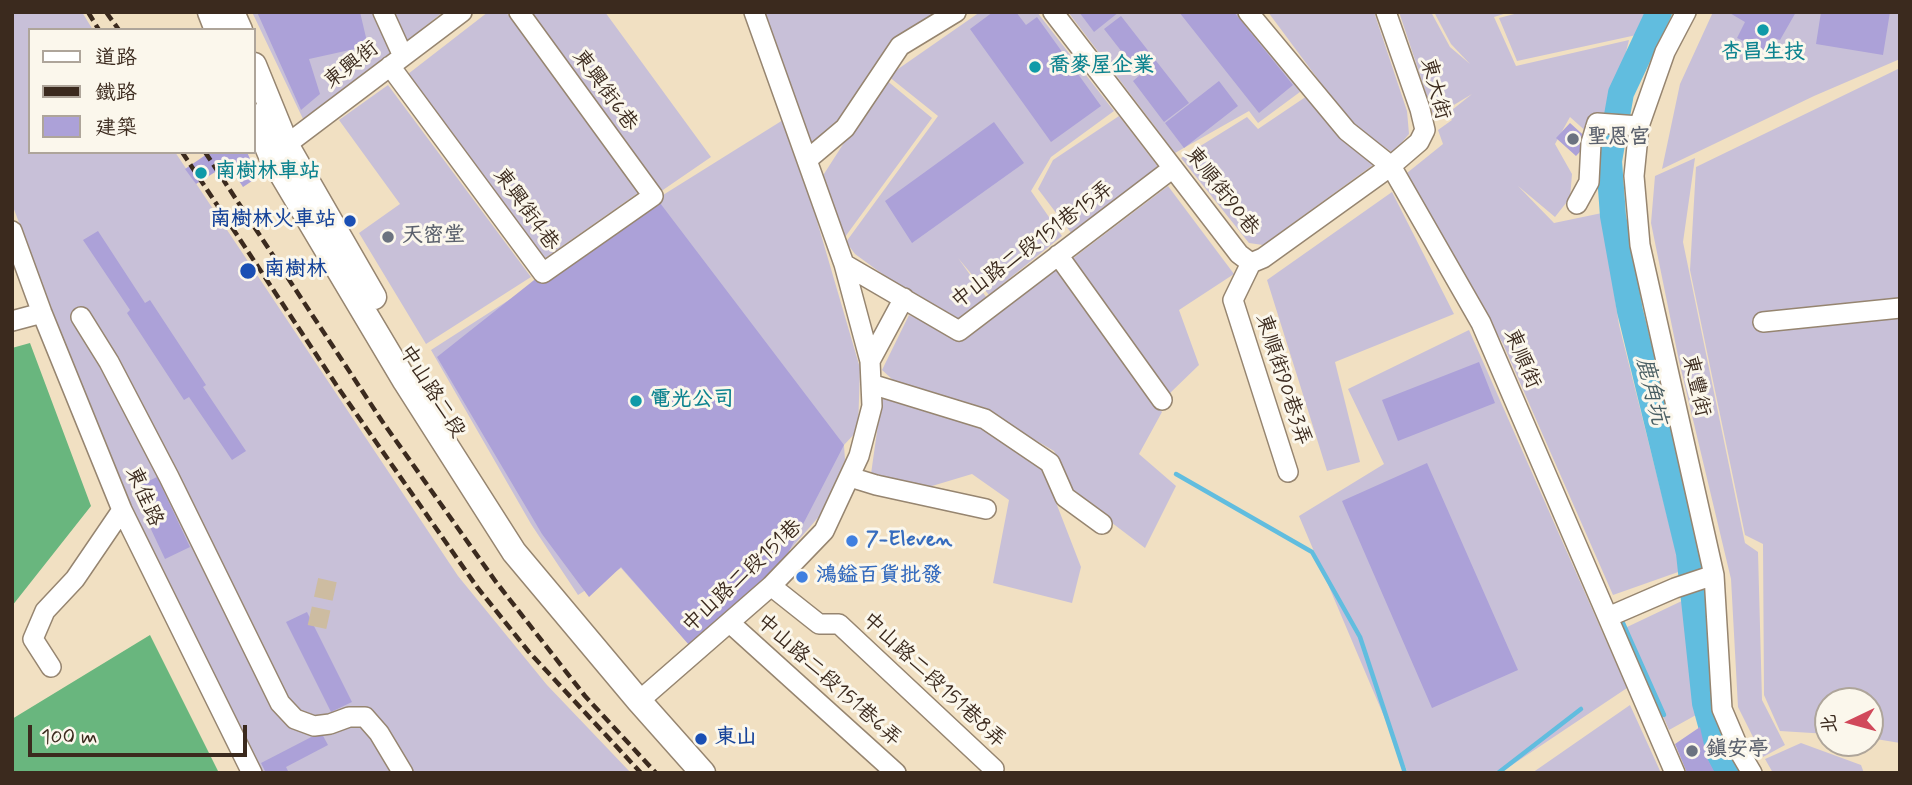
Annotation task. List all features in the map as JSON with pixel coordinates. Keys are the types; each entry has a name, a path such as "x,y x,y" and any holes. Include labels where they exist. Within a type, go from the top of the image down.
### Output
{"main road":[{"path":"232,12 239,28"},
{"name":"中山路二段","path":"256,72 279,151"},
{"name":"中山路二段","path":"256,119 515,524 639,701 703,773"}],"street":[{"path":"383,12 397,61"},
{"name":"東興街","path":"279,151 462,12"},
{"name":"東興街6巷","path":"519,12 653,196"},
{"name":"中山路二段151巷","path":"639,701 771,586 824,531 859,456 872,406 870,361 844,264 754,12"},
{"path":"807,160 845,128 900,46 956,12"},
{"name":"東順街90巷","path":"1054,12 1239,254 1251,263 1263,258 1391,166"},
{"name":"東順街","path":"1248,12 1347,131 1391,166 1481,323 1675,773"},
{"name":"東大街","path":"1386,12 1425,130 1419,142 1391,166"},
{"name":"東豐街","path":"1686,12 1665,52 1639,126 1634,176 1640,245 1709,576 1722,709 1752,773"},
{"name":"東興街4巷","path":"397,61 543,273 653,196"},
{"path":"1577,204 1589,182 1591,143 1597,123 1639,126"},
{"name":"中山路二段151巷15弄","path":"844,264 959,331 1173,168"},
{"name":"東佳路","path":"12,231 42,313 122,510 252,773"},
{"path":"1058,255 1162,400"},
{"name":"東順街90巷3弄","path":"1251,263 1234,300 1288,472"},
{"path":"870,361 904,298"},
{"path":"1763,322 1900,308"},
{"path":"12,321 42,313"},
{"path":"80,317 109,362 169,477 280,704 295,719 314,726 349,717 365,717 379,733 403,773"},
{"path":"871,384 985,419 1050,463 1065,497 1102,524"},
{"path":"850,477 986,509"},
{"path":"51,667 33,639 45,611 75,579 122,510"},
{"path":"1608,617 1709,576"},
{"name":"中山路二段151巷8弄","path":"771,586 819,624 839,624 995,769"},
{"name":"中山路二段151巷6弄","path":"730,623 896,773"}],"shaded area":[{"path":"12,12 82,12 92,28 28,28 28,154 176,154 458,576 547,685 631,773 263,773 135,514 51,308 12,204"},
{"path":"252,12 443,12 305,123"},
{"path":"488,12 506,12 638,193 541,261 408,74"},
{"path":"530,12 605,12 711,157 660,192"},
{"path":"765,12 942,12 890,42 841,122 811,145"},
{"path":"980,12 1037,12 1114,111 1051,157 1031,191 1062,236 989,295 958,258 989,301 957,321 896,284 855,254 846,242 938,116 888,76"},
{"path":"1068,12 1240,12 1304,89 1258,123 1249,111 1175,153"},
{"path":"1268,12 1374,12 1407,111 1409,134 1393,153 1352,125"},
{"path":"1399,12 1431,12 1450,47 1470,64 1451,44 1434,12 1510,12 1494,17 1516,66 1629,40 1610,116 1589,134 1570,117 1555,144 1572,174 1570,198 1555,217 1518,186 1554,223 1602,213 1619,325 1681,571 1613,595 1503,344 1407,173 1443,144 1438,130 1452,120 1447,114 1472,94 1434,117"},
{"path":"1522,12 1654,12 1641,34 1517,61 1499,18"},
{"path":"1713,12 1900,12 1900,59 1814,96 1662,169 1680,84"},
{"path":"1900,68 1900,743 1884,740 1884,687 1814,687 1814,733 1780,731 1764,695 1763,544 1745,535 1690,270 1696,167"},
{"path":"885,79 932,118 845,237 822,177"},
{"path":"388,85 531,277 426,344 359,233 400,204 339,120"},
{"path":"1307,96 1373,165 1263,245 1249,243 1181,158 1247,117 1258,129"},
{"path":"1119,116 1159,168 1072,234 1038,189 1053,160"},
{"name":"電光公司","path":"783,120 805,180 860,368 858,430 844,445 845,460 823,512 774,568 690,646 621,568 578,595 531,524 431,350 660,203 663,195"},
{"path":"1695,158 1683,242 1745,543 1758,552 1762,700 1785,745 1763,757 1738,707 1731,579 1679,361 1651,223 1655,176"},
{"path":"1168,186 1234,274 1179,310 1199,365 1169,394 1072,259"},
{"path":"1392,192 1454,314 1335,362 1360,462 1327,471 1267,280"},
{"path":"1057,268 1162,412 1139,454 1176,486 1145,548 1074,494 1054,451 978,407 893,380 882,370 909,315 963,339"},
{"path":"1469,330 1627,688 1500,773 1408,773 1299,516 1384,464 1348,389"},
{"path":"882,396 991,431 1043,469 1081,567 1072,603 993,583 1009,500 972,474 922,489 871,474"},
{"path":"1686,599 1696,715 1669,730 1625,628"},
{"path":"1630,705 1661,773 1532,773"},
{"path":"1801,743 1814,748 1814,757 1839,757 1861,765 1864,773 1773,773 1765,759"}],"green space":[{"path":"30,343 91,506 12,606 12,348"},
{"path":"150,635 219,773 12,773 12,719"}],"building":[{"path":"257,12 360,12 368,46 309,59 320,94 301,110"},
{"name":"喬麥屋企業","path":"993,12 1016,12 1026,25 1037,17 1101,106 1051,142 970,29"},
{"path":"1079,12 1119,12 1094,32"},
{"path":"1179,12 1234,12 1293,85 1259,113"},
{"name":"杏昌生技","path":"1728,12 1796,12 1780,40 1773,38 1767,52 1737,38 1745,22"},
{"path":"1821,12 1890,12 1883,55 1816,44"},
{"path":"1121,16 1189,103 1164,122 1133,81 1140,75 1104,29"},
{"path":"1219,81 1238,106 1184,148 1165,123"},
{"path":"994,122 1024,163 912,243 885,201"},
{"name":"聖恩宮","path":"1570,123 1590,141 1576,156 1556,138"},
{"name":"南樹林車站","path":"207,154 248,154 258,177 243,187 228,164 196,184 185,169"},
{"name":"電光公司","path":"660,203 844,445 771,586 690,646 621,567 589,597 542,534 437,357 543,273"},
{"path":"98,231 145,303 150,300 246,451 232,460 189,397 184,400 127,313 130,310 83,240"},
{"path":"1479,362 1495,403 1398,441 1382,400"},
{"path":"1427,463 1518,670 1432,708 1342,501"},
{"path":"157,477 190,547 165,559 132,489"},
{"path":"307,612 352,702 331,712 286,622"},
{"name":"鎮安亭","path":"1700,727 1707,758 1715,773 1687,773 1675,744"},
{"path":"321,732 328,745 286,767 289,773 266,773 261,763"}],"waterway":[{"name":"鹿角坑","path":"1659,12 1621,93 1609,161 1613,216 1630,311 1689,553 1705,703 1719,754 1729,773"},
{"path":"1176,474 1312,552 1360,637 1405,773"},
{"path":"1622,621 1664,715"},
{"path":"1498,773 1581,709"}],"tunnel":[{"path":"317,627 329,573"}],"railway":[{"path":"88,12 98,28"},
{"path":"106,12 118,28"},
{"path":"183,154 339,389 477,587 529,652 641,773"},
{"path":"206,154 382,421 496,582 585,696 656,773"}],"place":[{"name":"杏昌生技","path":"1763,30"},
{"name":"喬麥屋企業","path":"1035,67"},
{"name":"聖恩宮","path":"1573,139"},
{"name":"南樹林車站","path":"201,173"},
{"name":"南樹林火車站","path":"350,221"},
{"name":"天密堂","path":"388,237"},
{"name":"南樹林","path":"248,271"},
{"name":"電光公司","path":"636,401"},
{"name":"7-Eleven","path":"852,541"},
{"name":"鴻鎰百貨批發","path":"802,577"},
{"name":"東山","path":"701,739"},
{"name":"鎮安亭","path":"1692,751"}]}
